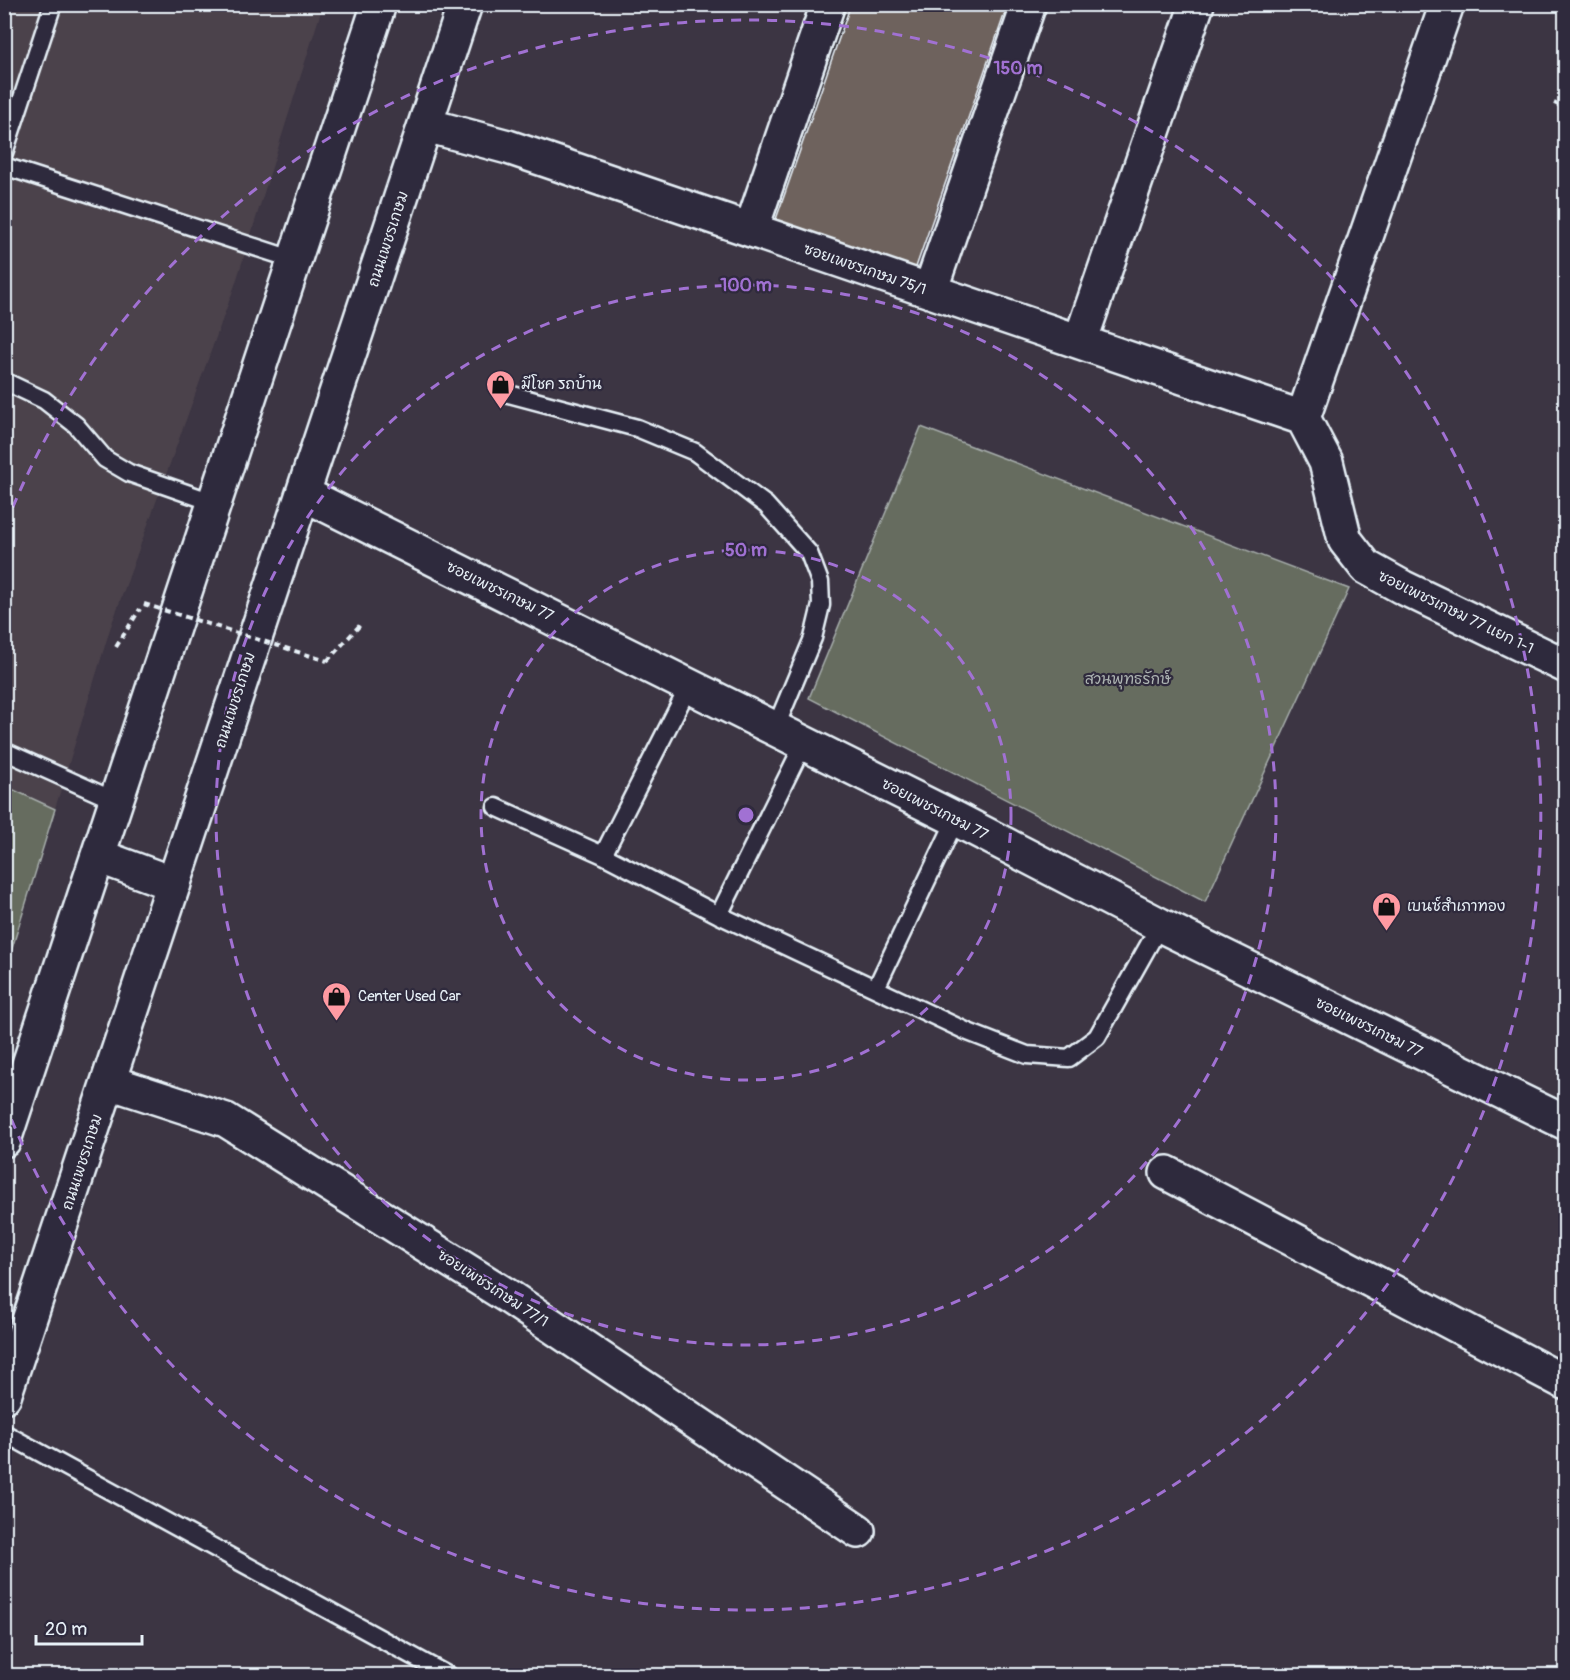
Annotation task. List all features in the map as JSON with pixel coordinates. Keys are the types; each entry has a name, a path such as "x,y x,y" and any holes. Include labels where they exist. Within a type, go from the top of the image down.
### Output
{"street":[{"path":"4,1140 118,802 379,4"},
{"name":"ถนนเพชรเกษม","path":"4,1396 465,4"},
{"path":"751,230 828,4"},
{"path":"930,291 1029,4"},
{"path":"1080,342 1197,4"},
{"path":"1303,418 1447,4"},
{"name":"ซอยเพชรเกษม 75/1","path":"426,125 507,147 1303,418"},
{"name":"ซอยเพชรเกษม 77 แยก 1-1","path":"1303,418 1326,462 1345,540 1366,567 1402,587 1566,666"},
{"name":"ซอยเพชรเกษม 77","path":"304,494 956,819 1160,925 1566,1123"},
{"path":"98,856 174,884"},
{"name":"ซอยเพชรเกษม 77/1","path":"109,1082 226,1120 509,1297 858,1531"},
{"path":"1167,1173 1566,1383"}],"lane":[{"path":"4,153 53,4"},
{"path":"4,166 295,260"},
{"path":"4,381 44,400 76,425 105,459 129,473 214,503"},
{"path":"501,392 637,428 695,452 766,505 809,553 820,582 821,605 789,736 719,915"},
{"path":"603,855 688,686"},
{"path":"4,751 118,802"},
{"path":"496,807 603,855 719,915 968,1032 1027,1054 1069,1058 1097,1037 1160,925"},
{"path":"876,987 956,819"},
{"path":"4,1433 449,1676"}],"path":[{"path":"1554,103 1566,108"},
{"path":"116,647 144,604 327,661 362,623"}],"shaded area":[{"path":"4,5 323,5 235,285 111,626 5,972"}],"green space":[{"name":"สวนพุทธรักษ์","path":"921,427 1349,589 1205,902 809,698"},
{"path":"5,786 55,809 9,958 4,955"}],"building":[{"path":"851,4 1008,4 915,270 775,222"}],"place":[{"name":"มีโชค รถบ้าน","path":"500,410"},
{"name":"เบนซ์สำเภาทอง","path":"1386,932"},
{"name":"Center Used Car","path":"337,1022"}]}
